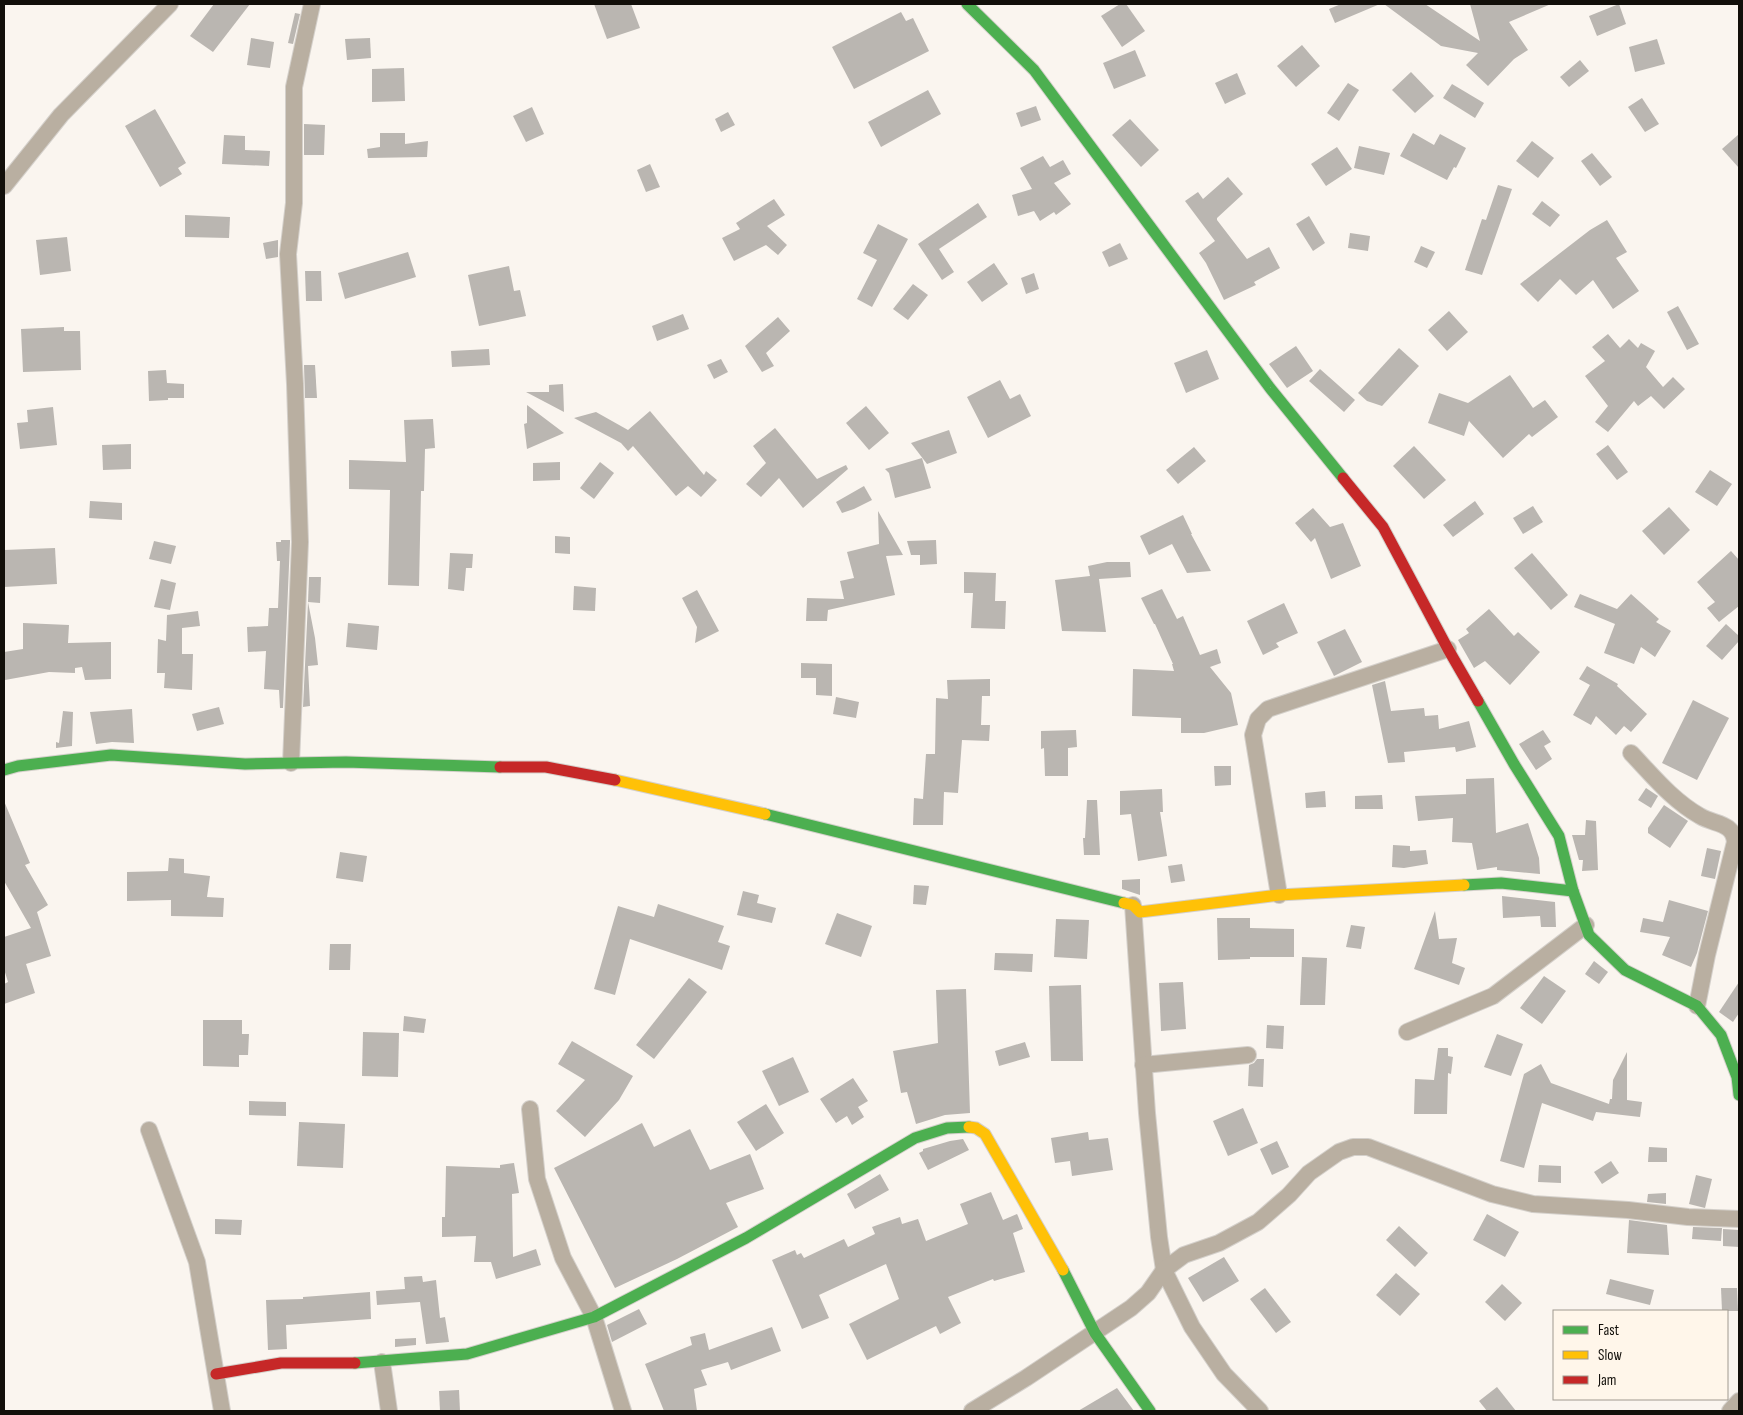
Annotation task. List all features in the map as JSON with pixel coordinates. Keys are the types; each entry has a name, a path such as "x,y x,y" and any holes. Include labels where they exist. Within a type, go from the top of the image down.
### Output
{"street":[{"path":"4,186 61,115 170,4"},
{"path":"291,763 300,542 295,384 288,254 294,203 294,87 312,4"},
{"path":"967,4 1034,70 1270,388 1383,527 1448,649 1514,764 1559,836 1573,891 1589,935 1625,970 1697,1006 1721,1035 1737,1077 1739,1095"},
{"path":"1279,895 1253,735 1258,719 1268,708 1448,649"},
{"path":"1630,753 1683,806 1702,818 1730,828 1734,834 1735,842 1697,1006"},
{"path":"4,770 18,766 111,755 245,764 346,762 518,768 546,767 632,783 822,827 1133,905 1140,912 1279,895 1501,883 1573,891"},
{"path":"1133,905 1143,1065 1158,1228 1164,1270 1192,1327 1224,1374 1260,1411"},
{"path":"1407,1032 1494,996 1586,925"},
{"path":"1143,1065 1248,1055"},
{"path":"530,1108 537,1179 563,1258 594,1317 623,1411"},
{"path":"216,1374 281,1363 362,1364 466,1354 594,1317 746,1238 915,1138 947,1128 966,1126 976,1128 985,1134 991,1143 1056,1257 1095,1333 1150,1411"},
{"path":"149,1130 196,1262 222,1411"},
{"path":"972,1411 1095,1333 1137,1303 1148,1293 1164,1270 1184,1255 1219,1243 1258,1222 1309,1173 1339,1152 1353,1146 1368,1147 1492,1194 1533,1204 1594,1207 1688,1217 1739,1218"},
{"path":"382,1362 389,1411"}],"building":[{"path":"214,4 250,4 213,52 190,36"},
{"path":"594,4 631,4 640,28 607,39"},
{"path":"1120,4 1126,4 1145,31 1122,47 1101,16"},
{"path":"1341,4 1380,4 1335,23 1329,9"},
{"path":"1384,4 1425,4 1480,41 1470,4 1551,4 1509,22 1528,50 1514,59 1488,86 1466,65 1478,53 1441,46"},
{"path":"1619,4 1626,24 1597,36 1589,16"},
{"path":"901,12 906,21 913,18 929,51 854,89 832,47"},
{"path":"295,13 300,14 293,44 288,43"},
{"path":"251,38 274,42 270,68 247,65"},
{"path":"370,38 371,58 347,60 345,39"},
{"path":"1657,39 1665,64 1635,72 1629,47"},
{"path":"1302,45 1320,66 1296,87 1277,66"},
{"path":"1135,50 1146,76 1114,89 1103,63"},
{"path":"1580,60 1589,71 1569,87 1560,77"},
{"path":"404,68 405,101 372,102 372,69"},
{"path":"1411,72 1434,96 1415,113 1392,90"},
{"path":"1237,73 1246,94 1225,104 1215,83"},
{"path":"1348,83 1359,90 1339,121 1327,113"},
{"path":"1452,84 1484,103 1475,118 1443,98"},
{"path":"928,90 941,114 881,147 868,122"},
{"path":"1642,98 1659,124 1645,132 1628,107"},
{"path":"1036,106 1041,120 1021,127 1016,113"},
{"path":"532,107 544,134 526,142 513,116"},
{"path":"155,109 186,163 178,168 182,174 160,187 125,126"},
{"path":"728,112 735,125 721,132 715,119"},
{"path":"1130,119 1159,150 1141,167 1112,135"},
{"path":"304,124 325,125 324,155 304,155"},
{"path":"380,133 405,133 405,144 428,141 427,157 368,158 367,149 380,147"},
{"path":"1413,133 1434,145 1440,134 1466,148 1456,168 1454,167 1447,180 1400,156"},
{"path":"1739,134 1739,168 1722,149"},
{"path":"224,135 245,136 245,150 270,151 269,166 222,164"},
{"path":"1532,141 1554,158 1538,178 1516,161"},
{"path":"1359,146 1390,153 1384,175 1354,168"},
{"path":"1337,147 1352,169 1326,186 1311,164"},
{"path":"1592,153 1612,177 1600,186 1581,161"},
{"path":"1043,156 1050,167 1063,160 1071,174 1054,183 1071,204 1056,215 1054,212 1040,221 1034,211 1018,216 1012,195 1032,189 1020,168"},
{"path":"650,164 660,187 646,192 637,170"},
{"path":"1228,177 1243,194 1217,220 1247,259 1269,247 1280,268 1254,282 1256,285 1224,300 1199,253 1215,241 1185,201 1198,192 1203,199"},
{"path":"1498,185 1512,189 1482,275 1465,270 1482,219 1486,220"},
{"path":"774,199 785,215 767,226 787,245 778,255 766,245 734,261 722,238 740,229 736,223"},
{"path":"1542,201 1560,215 1550,227 1532,214"},
{"path":"978,203 987,217 939,249 954,272 942,280 918,244"},
{"path":"185,215 230,217 229,238 185,237"},
{"path":"1309,216 1325,243 1313,251 1296,224"},
{"path":"1607,220 1627,252 1616,258 1639,291 1613,309 1593,280 1576,295 1560,279 1538,302 1520,284 1590,230"},
{"path":"878,224 908,239 872,307 857,299 877,260 863,253"},
{"path":"1350,233 1370,236 1368,251 1348,248"},
{"path":"67,237 71,271 40,275 36,240"},
{"path":"278,240 278,257 266,259 263,243"},
{"path":"1120,243 1128,259 1109,267 1102,252"},
{"path":"1421,246 1435,252 1427,268 1414,262"},
{"path":"408,252 416,277 345,299 338,273"},
{"path":"994,263 1008,284 982,302 967,282"},
{"path":"509,266 514,291 520,290 526,316 479,326 468,275"},
{"path":"305,271 321,271 322,301 306,301"},
{"path":"1034,273 1039,289 1026,294 1021,278"},
{"path":"913,284 928,295 908,320 893,309"},
{"path":"1678,306 1699,344 1687,350 1667,312"},
{"path":"1449,311 1468,332 1447,351 1428,330"},
{"path":"683,314 689,329 657,341 652,326"},
{"path":"778,317 790,331 766,353 774,366 762,372 745,346"},
{"path":"64,327 64,331 80,331 81,370 23,372 21,329"},
{"path":"1608,334 1620,348 1629,339 1638,348 1641,343 1655,351 1646,367 1663,387 1673,377 1685,389 1664,409 1651,396 1638,406 1634,401 1608,432 1595,422 1608,406 1585,376 1605,361 1592,347"},
{"path":"1296,346 1313,371 1287,388 1269,364"},
{"path":"1399,348 1419,366 1382,406 1367,401 1358,393"},
{"path":"489,349 490,365 452,367 451,351"},
{"path":"1207,350 1219,379 1186,393 1174,363"},
{"path":"721,359 728,372 714,379 707,365"},
{"path":"304,365 315,365 317,398 305,398"},
{"path":"1320,369 1355,400 1344,412 1309,381"},
{"path":"166,370 167,383 184,384 184,398 149,401 148,371"},
{"path":"1510,375 1533,408 1545,400 1558,417 1532,437 1529,434 1503,458 1469,421 1464,436 1428,423 1439,393 1468,403"},
{"path":"1000,380 1010,399 1020,394 1031,416 988,438 967,397"},
{"path":"563,384 564,412 526,392 549,392 549,385"},
{"path":"527,405 564,433 527,449 524,424 527,423"},
{"path":"866,406 889,433 869,450 846,423"},
{"path":"53,407 57,445 20,449 17,423 28,422 27,410"},
{"path":"650,411 704,475 706,471 717,480 701,497 688,486 676,496 633,446 628,451 621,443 574,418 596,412 628,430"},
{"path":"433,419 435,448 425,449 424,491 421,491 419,586 388,585 390,490 349,489 349,460 406,462 404,420"},
{"path":"775,428 817,479 846,465 848,469 803,508 779,478 761,497 746,484 766,463 753,446"},
{"path":"949,430 957,453 927,464 911,443"},
{"path":"131,444 131,469 103,470 102,445"},
{"path":"1608,445 1628,472 1617,480 1596,454"},
{"path":"1414,446 1446,480 1424,499 1393,466"},
{"path":"1194,447 1206,461 1178,484 1166,470"},
{"path":"922,458 931,488 895,498 889,473 885,469"},
{"path":"560,462 560,480 533,481 533,463"},
{"path":"600,462 614,473 594,499 580,488"},
{"path":"1710,470 1732,484 1717,506 1695,492"},
{"path":"864,486 872,500 842,513 836,502"},
{"path":"90,501 122,503 122,520 89,518"},
{"path":"1475,501 1484,514 1453,537 1443,525"},
{"path":"1533,506 1543,522 1523,534 1513,518"},
{"path":"1669,507 1690,530 1664,555 1642,531"},
{"path":"1313,508 1330,527 1343,523 1361,566 1331,579 1315,538 1311,542 1295,523"},
{"path":"878,511 903,555 886,556 895,595 828,610 827,621 806,621 807,598 844,599 840,581 854,578 847,552 879,544"},
{"path":"1183,515 1211,571 1187,573 1172,544 1149,555 1140,536"},
{"path":"555,536 570,537 570,554 555,553"},
{"path":"281,540 290,540 283,708 280,708 279,690 264,689 266,651 248,652 247,627 268,626 269,608 278,608 280,561 277,561 276,542 281,542"},
{"path":"936,540 937,564 920,565 920,555 911,555 907,541"},
{"path":"154,541 176,546 171,564 149,559"},
{"path":"55,548 57,584 4,587 4,550"},
{"path":"1731,551 1739,560 1739,606 1719,622 1707,608 1715,602 1697,582"},
{"path":"450,553 473,554 472,568 466,568 464,591 448,589"},
{"path":"1532,553 1568,595 1551,610 1514,568"},
{"path":"1107,562 1130,562 1131,577 1099,579 1106,632 1062,631 1055,580 1090,576 1088,566"},
{"path":"964,572 996,573 995,601 1006,601 1005,629 971,628 973,593 964,593"},
{"path":"309,577 321,577 320,603 308,602"},
{"path":"161,579 176,583 170,610 154,607"},
{"path":"574,586 596,588 595,611 573,610"},
{"path":"1162,589 1177,619 1183,616 1200,655 1217,649 1221,663 1210,667 1231,693 1238,725 1204,733 1181,733 1181,718 1132,716 1133,669 1174,671 1173,664 1155,624 1141,598"},
{"path":"697,590 719,631 695,643 697,627 682,598"},
{"path":"1580,594 1617,609 1631,594 1659,619 1656,622 1671,631 1655,657 1641,647 1634,664 1604,653 1615,624 1574,607"},
{"path":"308,602 318,665 308,666 310,706 303,707"},
{"path":"1284,603 1298,633 1276,643 1279,647 1263,655 1247,621"},
{"path":"1489,609 1514,636 1518,632 1540,652 1510,685 1485,661 1474,668 1458,640 1469,633 1466,629"},
{"path":"198,611 200,626 182,628 182,654 193,654 192,690 164,688 165,673 157,673 158,639 166,641 167,615"},
{"path":"23,623 69,625 68,643 111,642 111,679 85,680 82,667 75,668 75,673 49,672 5,680 4,652 23,649"},
{"path":"348,623 379,626 377,650 346,647"},
{"path":"1726,624 1739,636 1739,641 1722,660 1706,646"},
{"path":"1345,629 1362,662 1334,676 1317,642"},
{"path":"801,663 832,664 832,696 816,695 816,678 801,678"},
{"path":"1587,666 1618,684 1617,686 1647,714 1631,732 1624,726 1616,735 1596,716 1591,725 1573,715 1590,685 1579,679"},
{"path":"990,679 990,696 982,696 981,725 990,725 989,741 962,740 958,793 944,792 943,825 913,825 914,798 923,799 926,754 935,754 936,698 948,699 947,680"},
{"path":"1385,681 1391,711 1424,708 1425,716 1438,715 1439,729 1469,721 1476,747 1456,752 1455,747 1404,752 1405,762 1388,763 1372,685"},
{"path":"836,697 859,702 856,718 833,714"},
{"path":"1693,700 1729,718 1697,780 1662,763"},
{"path":"219,707 224,724 197,731 192,714"},
{"path":"132,709 134,743 112,742 96,744 90,712"},
{"path":"63,711 73,712 72,746 56,748 56,742 59,743"},
{"path":"1076,730 1077,747 1068,748 1068,776 1045,776 1044,748 1041,749 1041,731"},
{"path":"1543,730 1551,742 1544,746 1552,759 1536,770 1519,744"},
{"path":"1214,766 1231,766 1231,785 1215,786"},
{"path":"1494,778 1496,833 1528,823 1539,858 1540,874 1497,870 1497,867 1477,870 1472,843 1452,842 1453,818 1418,821 1415,796 1466,794 1466,779"},
{"path":"1646,788 1658,796 1651,808 1638,800"},
{"path":"1162,789 1163,812 1160,812 1167,856 1138,861 1131,814 1120,815 1120,791"},
{"path":"1325,791 1326,807 1306,808 1305,793"},
{"path":"1382,795 1383,809 1355,809 1355,796"},
{"path":"1087,800 1097,800 1100,855 1084,855 1083,838 1085,838"},
{"path":"4,801 30,863 25,865 48,905 37,912 51,956 26,964 35,993 4,1004 4,984 8,982 4,969 4,937 31,928 4,881"},
{"path":"1664,805 1688,821 1670,848 1648,833 1648,828"},
{"path":"1586,820 1596,821 1598,870 1582,871 1583,860 1579,860 1572,835 1585,835"},
{"path":"1393,845 1410,846 1410,851 1426,850 1428,864 1404,868 1392,867"},
{"path":"1707,848 1721,851 1715,879 1701,876"},
{"path":"340,852 367,856 363,882 336,878"},
{"path":"169,858 184,859 184,873 210,876 207,897 224,898 223,917 171,916 171,900 127,901 127,872 168,871"},
{"path":"1182,864 1185,881 1171,883 1168,866"},
{"path":"1140,879 1140,895 1122,889 1122,880"},
{"path":"914,885 929,886 926,905 913,904"},
{"path":"743,891 759,895 757,903 776,908 772,923 737,915"},
{"path":"1502,896 1555,902 1556,927 1541,927 1540,916 1503,918"},
{"path":"1669,900 1708,911 1697,953 1691,967 1662,955 1670,937 1640,932 1643,918 1663,922"},
{"path":"658,904 724,926 718,942 730,946 722,970 630,939 615,995 594,989 618,906 654,917"},
{"path":"1435,911 1439,939 1457,938 1452,963 1465,968 1459,985 1414,969"},
{"path":"837,913 872,926 861,957 825,944"},
{"path":"1217,918 1250,918 1250,928 1294,929 1294,957 1250,957 1250,959 1218,960"},
{"path":"1056,919 1089,920 1087,959 1054,957"},
{"path":"1351,925 1365,927 1361,949 1346,947"},
{"path":"330,944 351,944 350,970 329,970"},
{"path":"995,953 1033,954 1032,972 994,970"},
{"path":"1302,957 1327,958 1325,1005 1300,1005"},
{"path":"1594,961 1608,972 1599,984 1585,974"},
{"path":"1544,976 1566,991 1542,1024 1520,1008"},
{"path":"689,978 707,992 654,1059 636,1045"},
{"path":"1183,982 1186,1029 1161,1031 1159,983"},
{"path":"1739,982 1739,1013 1733,1022 1719,1012"},
{"path":"1081,985 1083,1061 1051,1061 1049,986"},
{"path":"966,989 970,1113 945,1115 916,1124 907,1092 901,1093 893,1051 938,1043 936,990"},
{"path":"404,1016 426,1019 424,1033 403,1031"},
{"path":"203,1020 242,1020 242,1034 249,1034 248,1055 239,1055 239,1067 203,1066"},
{"path":"1267,1025 1284,1026 1283,1049 1266,1048"},
{"path":"363,1032 399,1033 398,1077 362,1076"},
{"path":"1497,1034 1523,1044 1511,1076 1484,1067"},
{"path":"572,1041 633,1076 619,1100 585,1137 556,1111 585,1080 558,1064"},
{"path":"1025,1042 1030,1057 999,1066 995,1051"},
{"path":"1438,1048 1448,1048 1448,1056 1453,1057 1451,1074 1448,1073 1447,1114 1414,1114 1415,1079 1434,1080"},
{"path":"1627,1052 1627,1100 1642,1102 1640,1117 1596,1112 1593,1121 1542,1103 1524,1168 1500,1161 1524,1074 1541,1064 1551,1083 1609,1104 1610,1099 1612,1099 1613,1080"},
{"path":"793,1057 809,1092 779,1106 762,1071"},
{"path":"1257,1059 1264,1059 1263,1087 1248,1086 1249,1065"},
{"path":"853,1078 868,1101 858,1107 864,1117 852,1125 847,1116 836,1123 820,1099"},
{"path":"249,1101 286,1102 286,1116 249,1115"},
{"path":"766,1104 784,1133 756,1151 737,1122"},
{"path":"1243,1108 1258,1143 1228,1156 1213,1121"},
{"path":"299,1122 345,1124 343,1168 297,1166"},
{"path":"642,1123 654,1147 690,1129 710,1170 750,1154 764,1189 726,1203 738,1227 677,1259 615,1288 554,1168"},
{"path":"1088,1132 1089,1140 1108,1138 1113,1170 1072,1176 1070,1161 1055,1163 1051,1138"},
{"path":"963,1139 969,1150 928,1170 919,1153 923,1149"},
{"path":"1277,1141 1289,1167 1272,1175 1260,1149"},
{"path":"1649,1147 1667,1148 1667,1162 1648,1162"},
{"path":"1611,1161 1619,1173 1602,1184 1594,1172"},
{"path":"514,1163 519,1193 512,1194 513,1257 536,1249 541,1265 496,1279 491,1262 474,1262 476,1236 442,1237 442,1217 445,1217 446,1166 500,1168 500,1165"},
{"path":"1539,1165 1561,1166 1561,1183 1538,1182"},
{"path":"880,1174 889,1190 855,1209 847,1194"},
{"path":"1696,1175 1712,1179 1705,1208 1689,1204"},
{"path":"991,1192 1003,1220 1017,1214 1018,1216 1023,1229 1013,1233 1025,1272 994,1281 993,1279 948,1297 961,1323 940,1334 936,1326 867,1360 849,1324 899,1299 886,1264 819,1295 829,1318 802,1329 772,1260 795,1250 797,1255 801,1253 804,1258 844,1239 848,1247 875,1234 872,1227 900,1217 902,1224 918,1219 926,1241 968,1224 960,1204"},
{"path":"1666,1193 1666,1204 1647,1202 1648,1194"},
{"path":"1487,1214 1519,1232 1505,1257 1473,1240"},
{"path":"215,1219 242,1220 241,1235 215,1234"},
{"path":"1629,1220 1667,1225 1669,1255 1627,1253"},
{"path":"1399,1226 1428,1253 1415,1267 1386,1240"},
{"path":"1693,1227 1722,1228 1721,1241 1692,1239"},
{"path":"1723,1229 1739,1230 1739,1247 1723,1246"},
{"path":"1224,1257 1239,1281 1203,1302 1188,1278"},
{"path":"1396,1273 1420,1294 1400,1316 1376,1295"},
{"path":"422,1276 423,1282 436,1280 440,1318 445,1317 449,1342 426,1344 420,1302 377,1305 376,1291 405,1289 404,1277"},
{"path":"1610,1279 1654,1290 1650,1305 1606,1294"},
{"path":"1502,1284 1522,1303 1505,1321 1485,1302"},
{"path":"1265,1288 1291,1322 1276,1333 1250,1299"},
{"path":"1721,1288 1737,1288 1738,1311 1722,1310"},
{"path":"370,1292 371,1319 286,1325 287,1349 268,1350 266,1300 303,1299 303,1297"},
{"path":"639,1309 647,1324 612,1342 607,1325"},
{"path":"772,1327 781,1351 731,1370 728,1362 701,1370 707,1385 694,1389 697,1411 664,1411 645,1364 692,1345 690,1337 705,1333 709,1350"},
{"path":"416,1338 416,1345 395,1347 395,1339"},
{"path":"1497,1387 1516,1411 1487,1411 1479,1401"},
{"path":"1117,1388 1134,1411 1078,1411"},
{"path":"459,1390 460,1411 440,1411 439,1391"}],"traffic: fast":[{"path":"967,4 1034,70 1270,388 1343,478"},
{"path":"1478,701 1514,764 1559,836 1573,891 1589,935 1625,970 1697,1006 1721,1035 1737,1077 1739,1095"},
{"path":"4,770 18,766 111,755 245,764 346,762 500,767"},
{"path":"765,814 1124,903"},
{"path":"1464,885 1501,883 1573,891"},
{"path":"355,1363 467,1354 594,1317 746,1238 915,1138 947,1128 969,1127"},
{"path":"1063,1270 1095,1333 1150,1411"}],"traffic: slow":[{"path":"615,780 765,814"},
{"path":"1124,903 1133,905 1140,912 1279,895 1464,885"},
{"path":"969,1127 976,1128 985,1134 1063,1270"}],"traffic: jam":[{"path":"1343,478 1383,527 1478,701"},
{"path":"500,767 546,767 615,780"},
{"path":"216,1374 281,1363 355,1363"}]}
